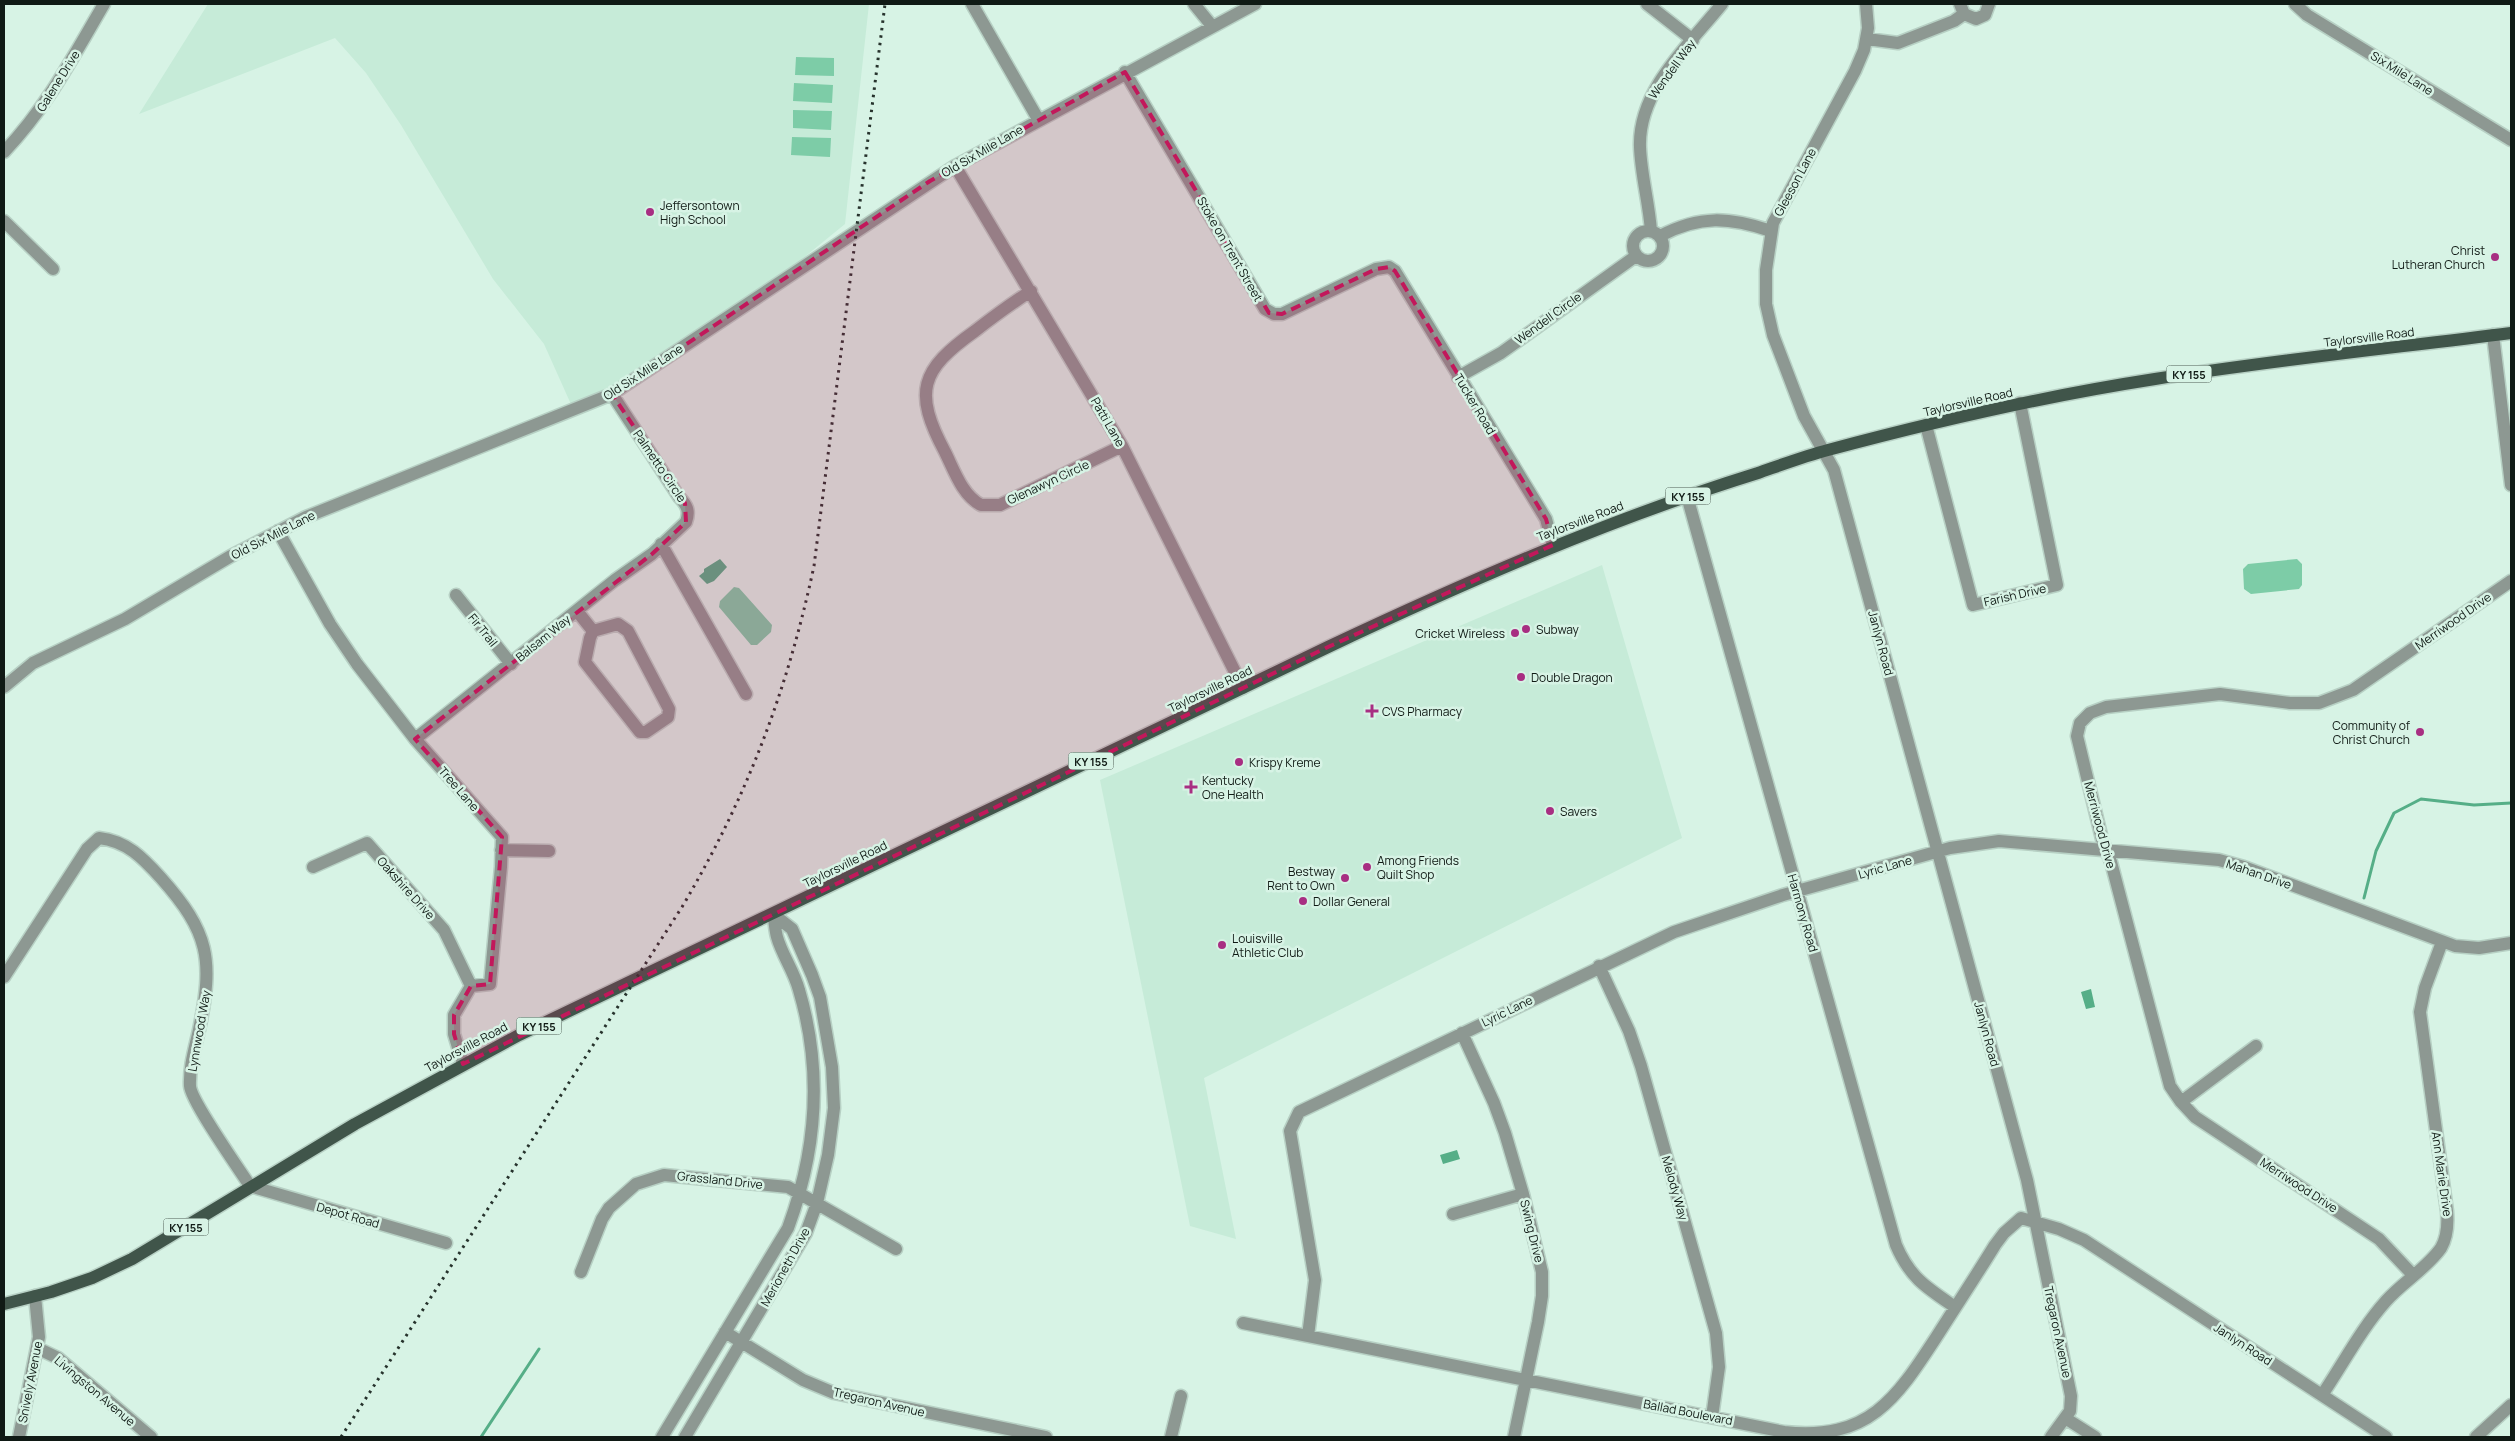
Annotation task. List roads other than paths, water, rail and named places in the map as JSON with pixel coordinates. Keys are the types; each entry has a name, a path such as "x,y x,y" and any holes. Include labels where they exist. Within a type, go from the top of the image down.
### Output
{"main road":[{"name":"Taylorsville Road","path":"4,1304 92,1278 132,1259 355,1124 519,1035 1440,594 1553,546 1687,496 1824,451 2020,404 2156,378 2511,333"}],"street":[{"name":"Galene Drive","path":"4,152 30,125 50,96 104,4"},
{"path":"972,4 1038,119"},
{"path":"1194,4 1212,26"},
{"name":"Old Six Mile Lane","path":"4,687 33,663 125,619 278,531 335,504 612,394 955,166 1124,72 1255,4"},
{"path":"1647,4 1693,40"},
{"name":"Wendell Way","path":"1656,234 1641,158 1642,121 1653,91 1722,4"},
{"name":"Gleeson Lane","path":"1824,451 1798,403 1769,321 1765,287 1771,231 1791,188 1855,71 1867,39 1866,4"},
{"path":"1867,39 1898,43 1954,21 1962,9 1972,18 1981,18 1988,11 1990,4"},
{"name":"Six Mile Lane","path":"2295,4 2307,15 2511,140"},
{"name":"Stoke on Trent Street","path":"1124,72 1265,309 1269,312 1282,314 1376,269 1389,266"},
{"name":"Patti Lane","path":"955,166 1122,446 1243,688"},
{"path":"1656,234 1663,246 1655,259 1645,261 1636,256 1633,247 1635,238 1642,232 1656,234 1710,220 1735,220 1771,231"},
{"path":"4,221 53,269"},
{"name":"Wendell Circle","path":"1458,377 1501,353 1636,256"},
{"name":"Tucker Road","path":"1389,266 1399,277 1546,519 1553,546"},
{"name":"Glenawyn Circle","path":"1031,291 944,354 932,371 928,381 925,401 932,429 968,495 981,505 1000,505 1122,446"},
{"path":"2493,335 2511,485"},
{"name":"Palmetto Circle","path":"612,394 688,508 686,522 666,540"},
{"name":"Farish Drive","path":"1926,425 1973,605 2057,585 2020,404"},
{"name":"Janlyn Road","path":"1824,451 1834,470 2027,1180 2035,1221 2084,1240 2386,1437"},
{"name":"Harmony Road","path":"1687,496 1896,1245 1911,1273 1926,1287 1955,1307"},
{"name":"Tree Lane","path":"278,531 330,624 357,664 415,739 502,837 490,984 471,986"},
{"path":"666,540 746,694"},
{"name":"Balsam Way","path":"415,739 666,540"},
{"name":"Merriwood Drive","path":"2413,1275 2379,1238 2195,1117 2170,1086 2077,736 2080,722 2090,713 2106,707 2220,694 2308,704 2329,701 2353,690 2511,581"},
{"name":"Fir Trail","path":"456,596 511,664"},
{"path":"577,611 593,632"},
{"path":"618,624 628,631 669,709 668,717 660,724 646,732 640,732 585,662 593,632 618,624"},
{"name":"Lynnwood Way","path":"4,977 87,849 99,838 117,842 143,858 189,911 201,935 206,955 207,983 191,1068 190,1087 193,1096 250,1186"},
{"name":"Mahan Drive","path":"1938,852 1999,841 2201,858 2227,863 2463,948 2511,943"},
{"name":"Oakshire Drive","path":"313,867 367,843 444,930 471,986"},
{"path":"502,850 549,851"},
{"name":"Lyric Lane","path":"1308,1336 1315,1280 1290,1138 1294,1119 1305,1109 1599,966 1674,932 1797,892 1938,852"},
{"path":"662,1437 788,1228 801,1194 813,1130 813,1057 798,988 777,938 773,914"},
{"name":"Merioneth Drive","path":"685,1437 806,1232 817,1203 827,1162 834,1108 830,1051 820,997 792,929 773,914"},
{"name":"Ann Marie Drive","path":"2322,1396 2375,1315 2441,1248 2448,1226 2420,1012 2423,995 2442,942"},
{"name":"Melody Way","path":"1599,966 1629,1031 1641,1066 1716,1332 1719,1367 1712,1416"},
{"path":"463,1064 454,1034 454,1014 471,986"},
{"name":"Swing Drive","path":"1462,1033 1494,1102 1523,1194 1542,1272 1542,1296 1514,1437"},
{"path":"2181,1102 2256,1046"},
{"name":"Grassland Drive","path":"581,1272 598,1228 609,1208 627,1190 645,1180 664,1175 788,1186 896,1250"},
{"name":"Depot Road","path":"250,1186 446,1243"},
{"path":"1453,1214 1523,1194"},
{"name":"Ballad Boulevard","path":"1243,1322 1803,1434 1829,1432 1855,1424 1882,1408 1902,1390 2004,1233 2021,1218 2035,1221"},
{"name":"Tregaron Avenue","path":"2035,1221 2071,1396 2071,1407 2052,1437"},
{"name":"Snively Avenue","path":"19,1437 39,1336 35,1296"},
{"name":"Tregaron Avenue","path":"725,1332 803,1380 834,1393 1046,1437"},
{"name":"Livingston Avenue","path":"37,1348 58,1358 151,1437"},
{"path":"1171,1437 1180,1396"},
{"path":"2476,1437 2511,1405"},
{"path":"2065,1418 2095,1437"}],"waterway":[{"path":"2364,898 2376,851 2394,813 2421,799 2474,805 2511,803"},
{"path":"481,1437 539,1349"}],"railway":[{"path":"341,1437 682,907 726,825 762,743 791,657 814,566 885,4"}],"place":[{"name":"Jeffersontown High School","path":"650,212"},
{"name":"Christ Lutheran Church","path":"2495,257"},
{"name":"Subway","path":"1526,629"},
{"name":"Cricket Wireless","path":"1515,633"},
{"name":"Double Dragon","path":"1521,677"},
{"name":"CVS Pharmacy","path":"1372,711"},
{"name":"Community of Christ Church","path":"2420,732"},
{"name":"Krispy Kreme","path":"1239,762"},
{"name":"Kentucky One Health","path":"1191,787"},
{"name":"Savers","path":"1550,811"},
{"name":"Among Friends Quilt Shop","path":"1367,867"},
{"name":"Bestway Rent to Own","path":"1345,878"},
{"name":"Dollar General","path":"1303,901"},
{"name":"Louisville Athletic Club","path":"1222,945"}]}
